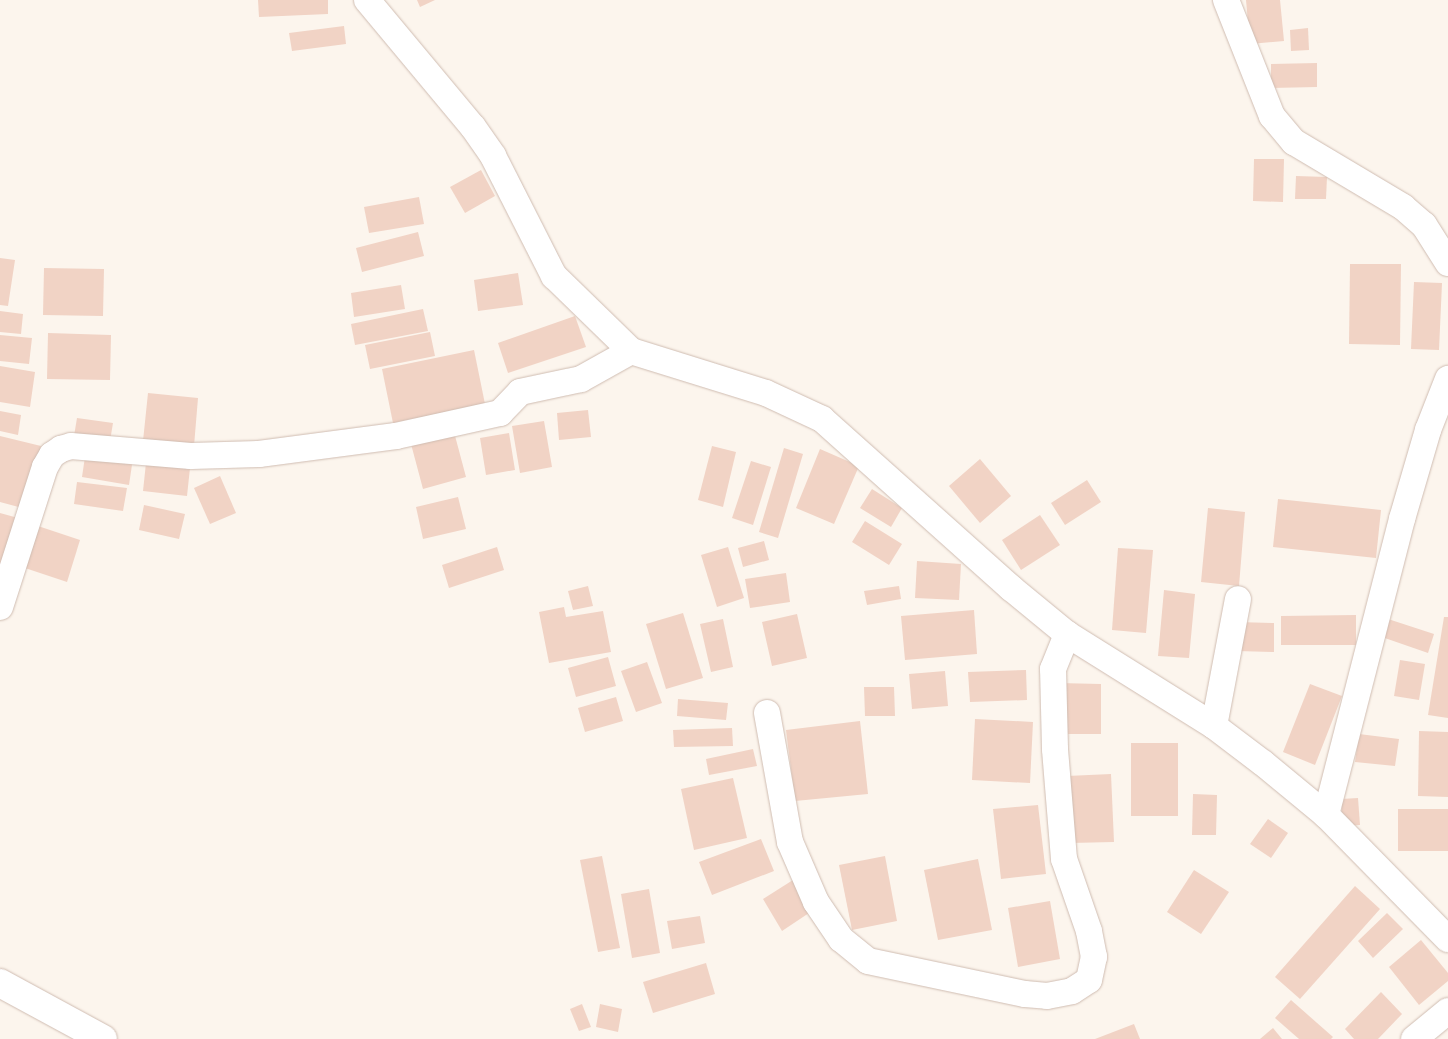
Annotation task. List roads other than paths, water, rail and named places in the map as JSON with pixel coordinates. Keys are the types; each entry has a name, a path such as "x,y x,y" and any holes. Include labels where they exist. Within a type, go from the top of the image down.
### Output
{"street":[{"path":"367,0 473,126 493,156 554,276 631,351 766,394 822,419 1011,588 1067,634 1214,726 1326,815 1448,939"},
{"path":"1226,0 1272,116 1294,142 1403,207 1424,225 1448,263"},
{"path":"0,607 46,467 52,455 61,449 71,446 192,456 259,454 396,436 500,413 520,392 581,379 631,351"},
{"path":"1326,815 1405,510 1428,430 1448,379"},
{"path":"1214,726 1238,599"},
{"path":"767,713 790,842 816,902 841,939 868,961 1025,994 1047,996 1072,991 1089,980 1094,957 1089,930 1064,859 1058,786 1053,668 1067,634"},
{"path":"0,983 103,1039"},
{"path":"1414,1039 1448,1011"}]}
